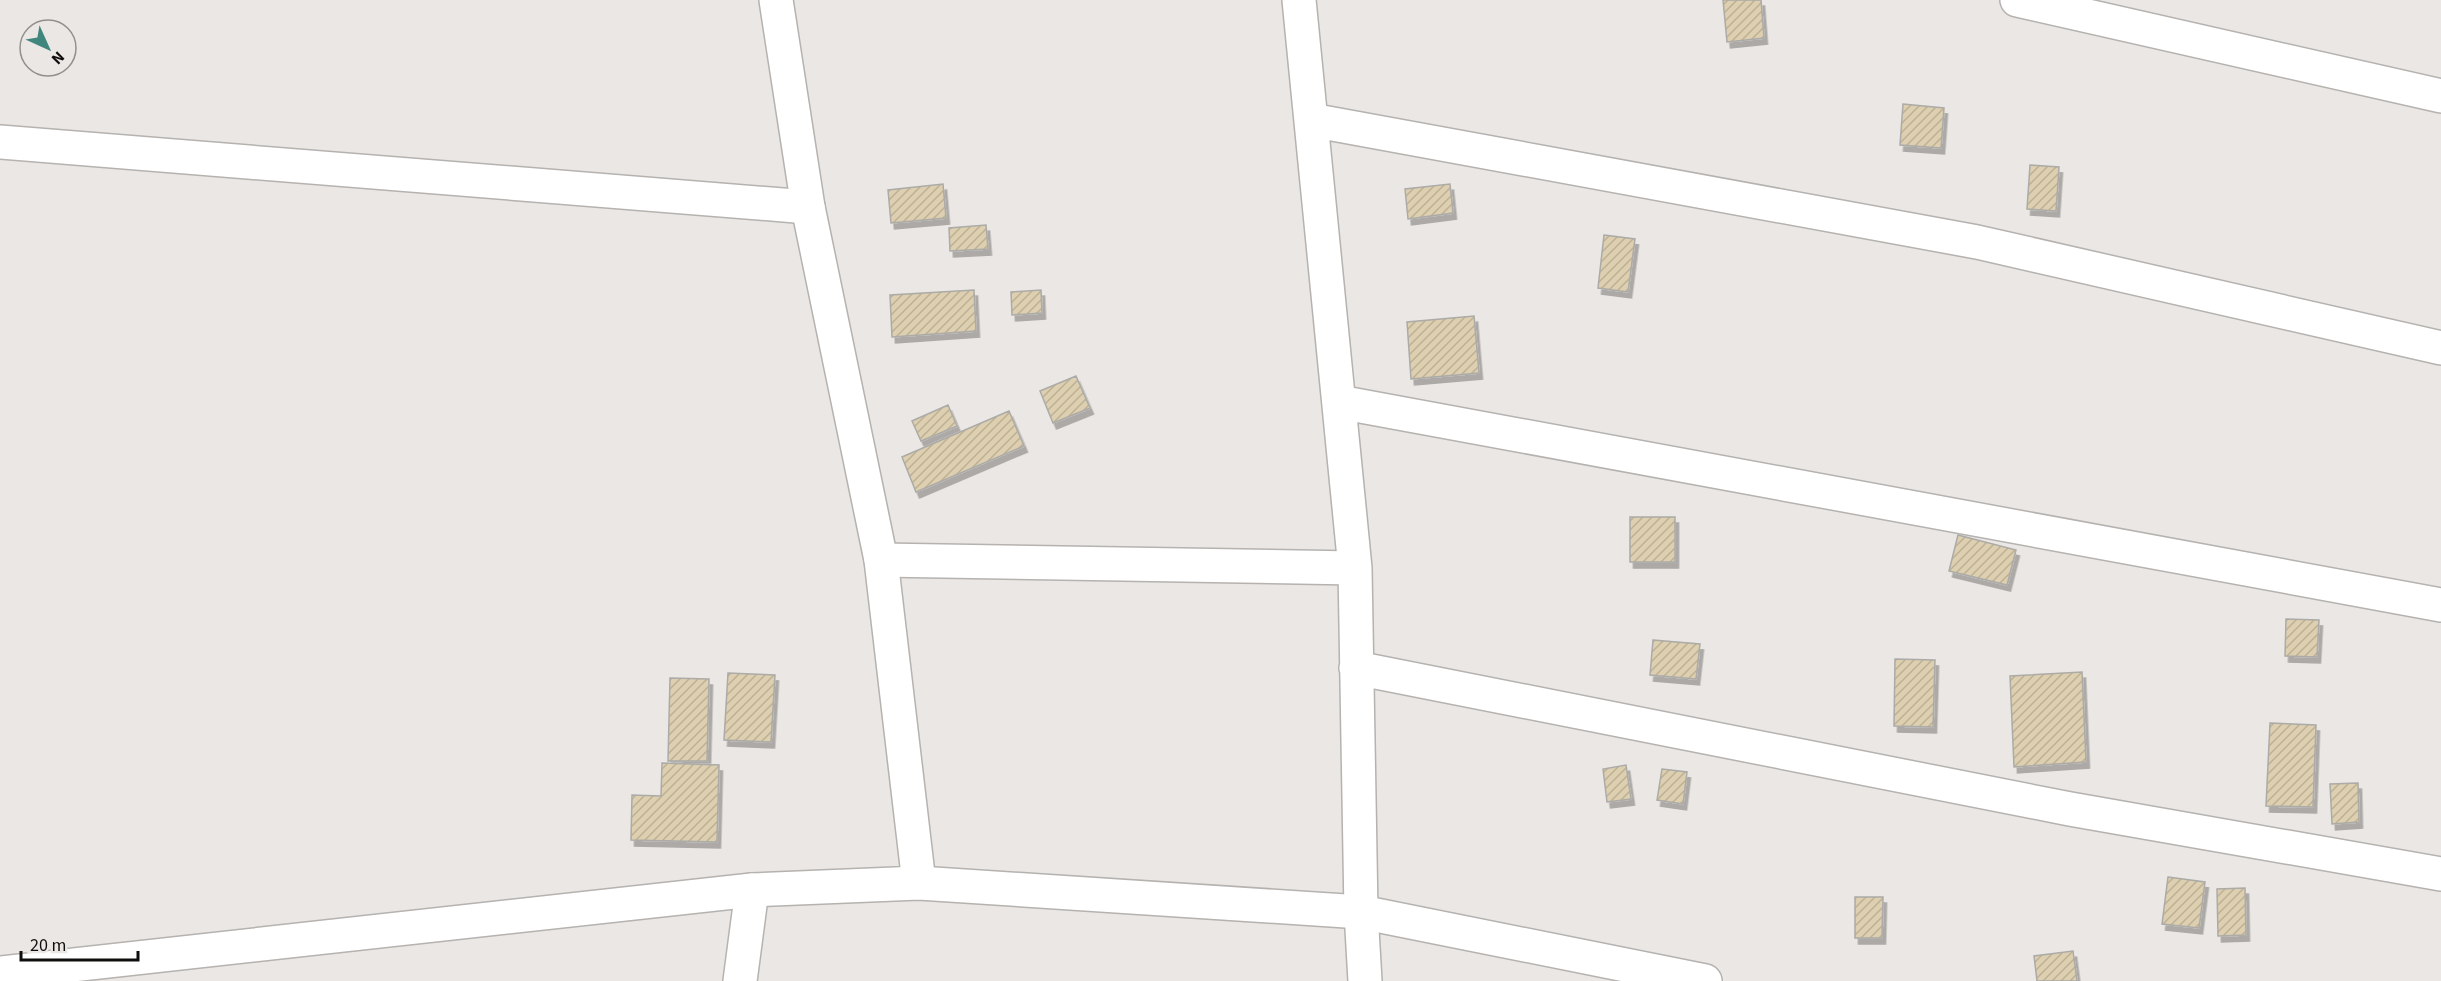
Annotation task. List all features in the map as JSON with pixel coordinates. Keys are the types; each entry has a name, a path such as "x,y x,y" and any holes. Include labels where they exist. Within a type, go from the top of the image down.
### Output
{"street":[{"path":"776,0 808,207 880,560 919,883"},
{"path":"1299,0 1355,568 1361,912 1365,981"},
{"path":"2017,0 2441,96"},
{"path":"1311,120 1977,242 2441,348"},
{"path":"0,142 808,207"},
{"path":"1338,402 2441,605"},
{"path":"880,560 1355,568"},
{"path":"1356,668 2070,809 2441,874"},
{"path":"0,974 752,890 919,883 1361,912 1705,981"},
{"path":"740,981 752,890"}],"building":[{"path":"1723,0 1761,0 1764,38 1727,42"},
{"path":"1903,104 1944,108 1941,148 1900,145"},
{"path":"2030,165 2059,167 2056,211 2027,209"},
{"path":"943,184 946,218 891,223 888,190"},
{"path":"1450,184 1453,213 1408,219 1405,189"},
{"path":"986,225 988,249 950,251 949,228"},
{"path":"1604,235 1635,239 1628,292 1598,288"},
{"path":"974,290 976,331 892,337 890,295"},
{"path":"1041,290 1042,313 1012,315 1011,292"},
{"path":"1474,316 1479,373 1411,379 1407,322"},
{"path":"1076,376 1090,408 1053,423 1040,391"},
{"path":"948,405 957,426 921,441 912,421"},
{"path":"1009,411 1024,446 916,492 902,457"},
{"path":"1630,517 1675,517 1675,562 1630,562"},
{"path":"1958,535 2016,550 2007,585 1949,571"},
{"path":"2286,619 2319,620 2317,657 2285,656"},
{"path":"1653,640 1700,644 1696,679 1650,675"},
{"path":"1895,659 1935,660 1933,727 1894,726"},
{"path":"2082,672 2086,762 2014,767 2010,676"},
{"path":"728,673 775,675 771,742 724,740"},
{"path":"670,678 709,679 707,761 668,761"},
{"path":"2270,723 2316,725 2313,807 2266,806"},
{"path":"662,763 719,765 717,842 631,840 632,795 661,796"},
{"path":"1626,765 1631,799 1607,802 1603,769"},
{"path":"1662,769 1687,772 1683,804 1657,800"},
{"path":"2358,783 2359,822 2332,824 2330,784"},
{"path":"2168,877 2205,882 2199,928 2162,924"},
{"path":"2245,888 2246,935 2218,936 2217,889"},
{"path":"1855,897 1883,897 1882,938 1855,938"},
{"path":"2073,951 2077,981 2037,981 2034,956"}]}
